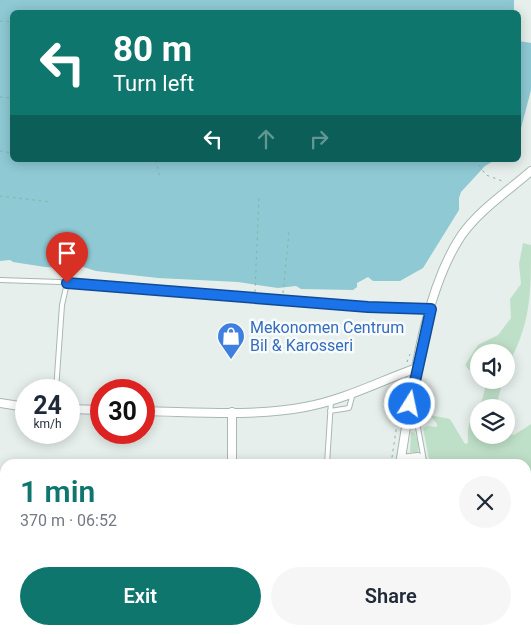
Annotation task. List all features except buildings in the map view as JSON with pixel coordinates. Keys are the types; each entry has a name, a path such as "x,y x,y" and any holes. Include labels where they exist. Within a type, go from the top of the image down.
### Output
{"street":[{"path":"401,459 417,368 441,276 461,236 496,199 531,171"},
{"path":"155,411 232,412 283,410 330,401 417,368"},
{"path":"0,403 15,405"},
{"path":"232,412 232,459"}],"lane":[{"path":"0,280 60,282"},
{"path":"57,379 62,305 67,283 368,307 431,309"},
{"path":"330,411 349,408 353,393"},
{"path":"327,459 330,401"},
{"path":"417,422 424,459"}],"path":[{"path":"156,162 160,178"},
{"path":"476,162 486,175 506,182"},
{"path":"0,196 51,202"},
{"path":"255,288 259,196"},
{"path":"283,290 289,232"},
{"path":"392,459 405,372"}],"green space":[{"path":"523,243 531,245 531,279 528,309 515,350 515,344 480,344 498,335 511,318 510,299 521,284 519,264"},
{"path":"470,357 470,370 465,365"},
{"path":"485,389 501,389 498,399 482,399"},
{"path":"430,415 450,419 465,444 468,443 470,422 470,444 515,444 515,434 531,424 531,459 429,459 423,428 428,426 437,427 437,424"},
{"path":"411,432 415,433 419,444 418,453 410,452"}],"water":[{"path":"0,0 514,0 514,10 10,10 10,162 492,162 485,166 461,192 459,210 423,268 400,281 373,281 368,277 357,283 357,287 353,290 301,289 296,286 278,288 238,282 158,278 96,271 80,266 69,268 45,267 10,260 0,261"},
{"path":"521,41 531,43 531,90 521,128"}],"place":[{"name":"Mekonomen Centrum Bil & Karosseri","path":"231,360"}],"route":[{"path":"67,283 368,307 416,307 431,309 410,404"}]}
